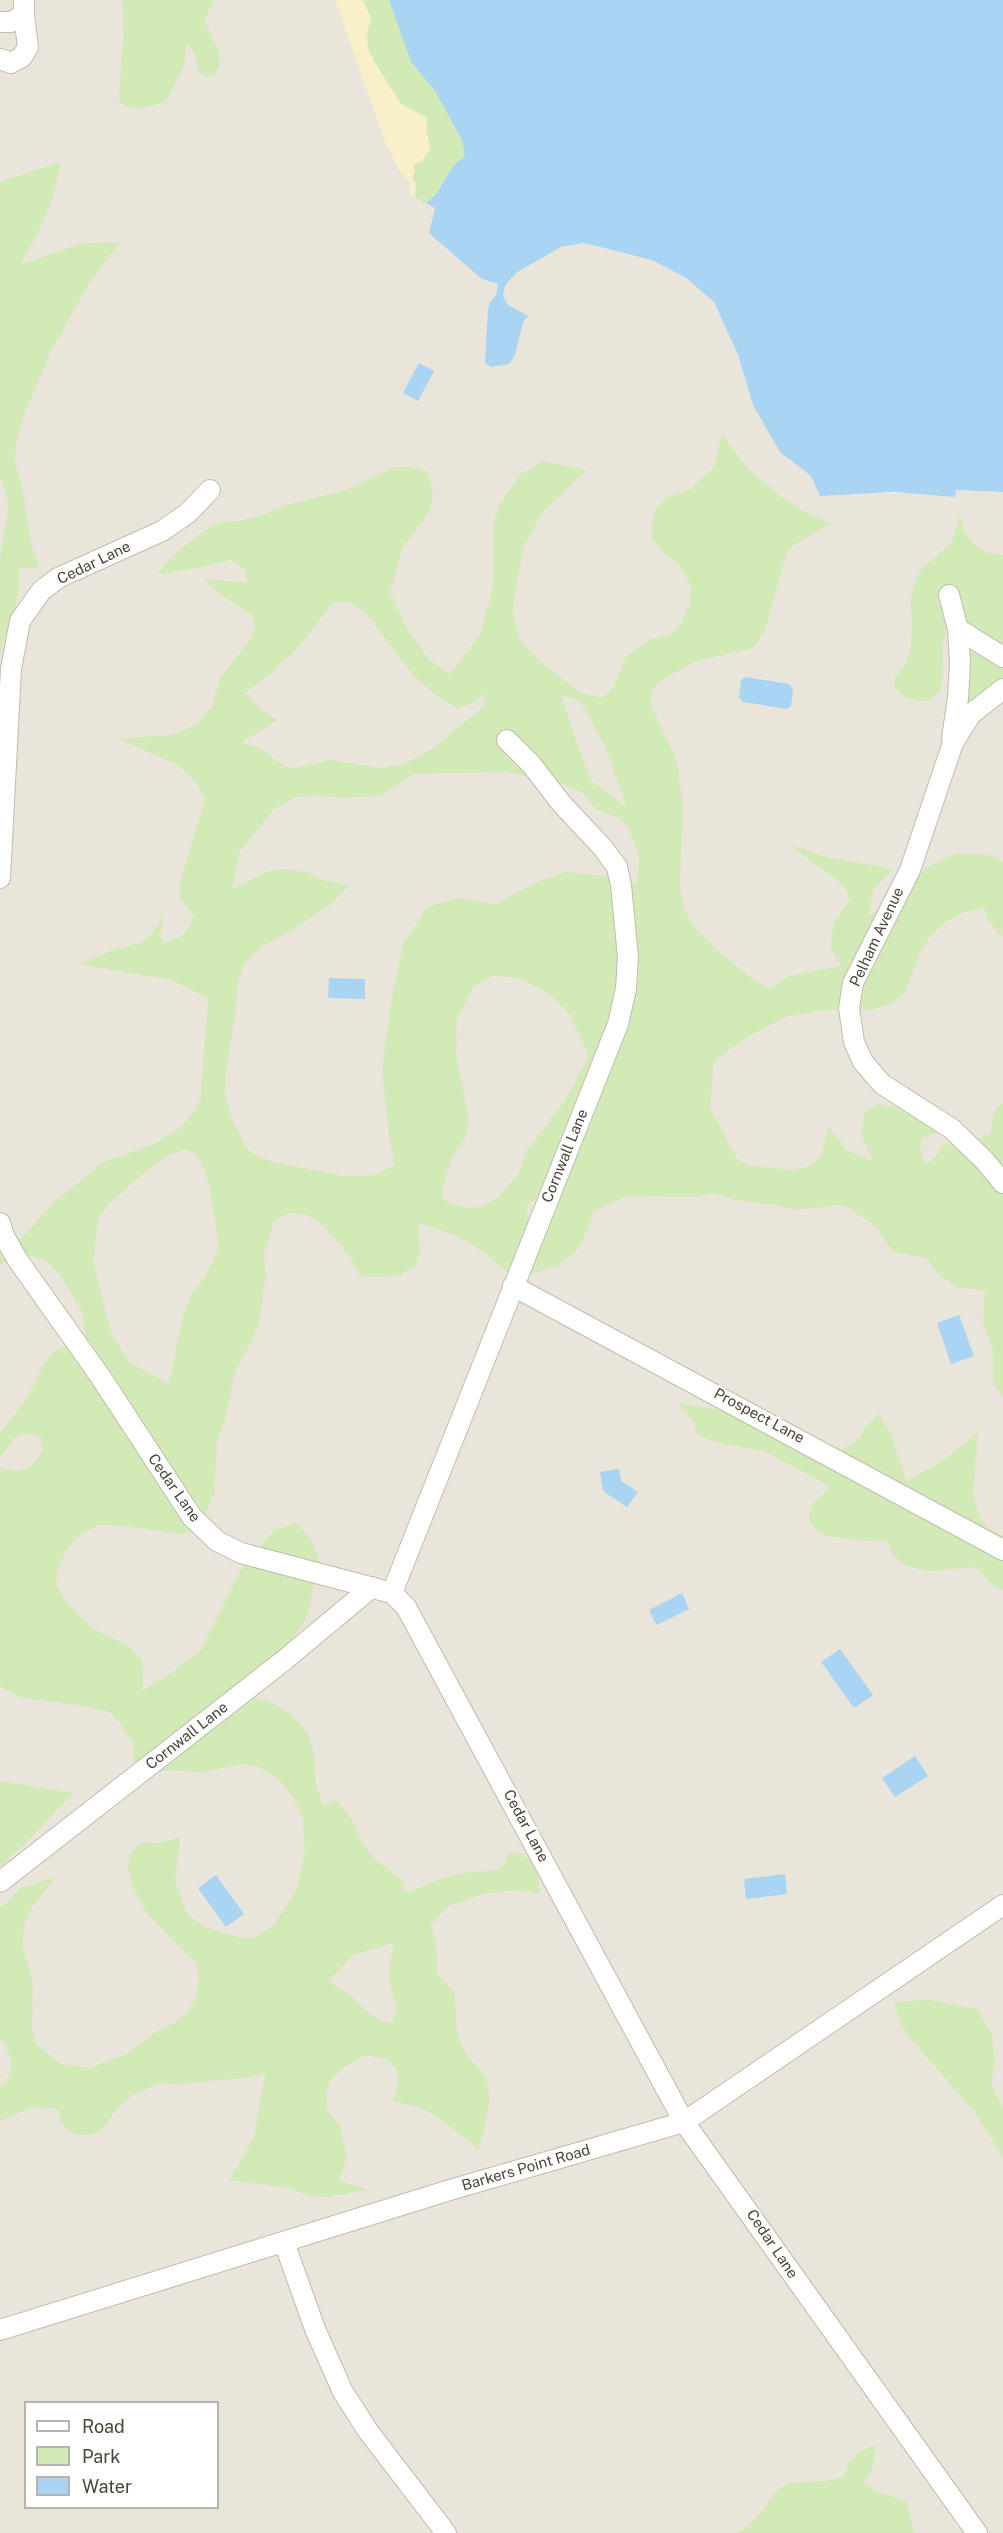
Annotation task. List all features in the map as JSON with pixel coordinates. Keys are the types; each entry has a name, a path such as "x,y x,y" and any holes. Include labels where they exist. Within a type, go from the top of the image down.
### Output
{"street":[{"path":"0,22 11,22 24,8"},
{"path":"0,59 11,63 22,57 28,47 24,8"},
{"name":"Cedar Lane","path":"0,878 10,669 20,621 41,591 58,578 88,562 162,531 188,513 210,490"},
{"path":"949,595 958,629 958,698 951,750"},
{"path":"958,629 1003,657"},
{"name":"Pelham Avenue","path":"1003,689 971,714 951,750 910,870 853,983 849,1008 854,1042 863,1062 882,1084 952,1129 985,1161 1003,1183"},
{"name":"Cornwall Lane","path":"392,1593 618,1024 626,989 628,957 617,867 603,848 561,803 531,764 507,740"},
{"name":"Cedar Lane","path":"0,1223 4,1236 17,1258 100,1376 192,1517 217,1541 241,1553 392,1593 406,1607 684,2122 977,2533"},
{"name":"Prospect Lane","path":"513,1286 1003,1550"},
{"name":"Cornwall Lane","path":"0,1882 282,1662 372,1587"},
{"name":"Barkers Point Road","path":"0,2330 450,2190 684,2122 1003,1905"},
{"path":"284,2242 315,2329 344,2392 368,2431 446,2533"}],"shaded area":[{"path":"0,0 389,0 411,62 427,203 435,208 429,233 516,273 561,247 584,243 654,261 686,278 714,302 738,355 753,405 867,493 931,493 955,497 955,490 1003,492 1003,2533 0,2533"}],"green space":[{"path":"122,0 214,0 204,21 220,54 219,66 213,76 203,76 198,70 195,53 187,42 184,66 163,103 142,108 128,107 119,102 124,24"},
{"path":"363,0 389,0 411,62 435,91 462,140 466,156 453,166 436,194 425,204 415,197 412,178 414,163 422,161 430,148 426,128 427,118 401,104 375,63 368,49 367,13"},
{"path":"61,162 54,194 41,226 20,265 82,243 120,242 90,282 52,349 25,412 16,441 15,462 23,491 31,544 40,569 19,567 19,589 15,610 9,620 0,657 0,557 9,504 0,476 0,182"},
{"path":"722,435 750,471 780,496 803,511 831,523 792,546 786,555 765,630 753,648 694,662 658,683 653,690 650,705 676,758 683,806 680,888 684,909 694,927 720,953 769,989 789,976 841,966 832,951 831,939 834,924 850,899 843,884 788,844 826,857 892,869 873,891 868,917 926,868 956,854 990,855 1003,862 1003,935 1000,936 988,920 984,908 965,912 945,922 929,938 919,955 905,993 894,1002 872,1010 822,1010 786,1017 747,1037 714,1061 710,1108 737,1159 747,1165 790,1170 808,1167 816,1161 822,1152 829,1126 846,1150 873,1161 861,1135 865,1112 879,1104 907,1110 942,1131 922,1138 920,1149 926,1165 936,1156 943,1144 959,1146 990,1134 995,1110 1003,1103 1003,1397 993,1383 993,1350 983,1323 985,1291 960,1288 939,1275 927,1258 893,1252 876,1227 849,1208 839,1205 796,1210 736,1200 714,1193 692,1197 626,1196 594,1211 589,1227 577,1250 558,1266 515,1279 484,1252 457,1236 419,1223 420,1253 415,1266 400,1275 360,1276 349,1255 320,1222 307,1215 292,1213 282,1216 274,1222 264,1254 266,1273 259,1320 252,1341 236,1369 224,1424 217,1441 214,1494 202,1520 191,1532 179,1534 126,1526 99,1525 77,1537 65,1553 58,1570 56,1585 64,1600 95,1630 127,1645 143,1661 142,1691 201,1650 240,1571 274,1530 296,1523 312,1540 319,1560 307,1618 296,1634 242,1694 271,1702 292,1715 308,1734 315,1759 315,1781 323,1805 336,1800 352,1820 363,1844 375,1859 402,1880 406,1893 455,1874 496,1870 504,1864 509,1852 521,1853 530,1861 538,1876 540,1894 515,1890 482,1894 449,1906 431,1923 436,1943 437,1973 454,1992 458,2037 467,2055 486,2077 490,2099 483,2134 478,2149 424,2109 393,2101 399,2080 396,2069 386,2059 365,2055 340,2070 331,2079 326,2092 327,2109 340,2127 346,2152 344,2168 338,2180 367,2190 327,2197 307,2195 289,2188 230,2180 254,2137 265,2074 179,2084 160,2083 135,2094 121,2104 102,2129 92,2134 80,2135 69,2132 61,2122 58,2109 33,2107 0,2121 0,2088 9,2075 12,2063 5,2043 0,2038 0,1907 8,1903 19,1889 55,1877 31,1909 24,1926 22,1944 33,1983 32,2031 36,2044 61,2064 90,2068 127,2054 155,2032 174,2023 189,2011 197,1995 199,1976 195,1962 145,1911 133,1887 128,1870 131,1853 137,1846 144,1842 160,1843 180,1837 175,1881 188,1915 205,1927 240,1938 254,1938 273,1926 296,1891 305,1851 303,1818 292,1795 276,1777 259,1767 243,1764 202,1772 171,1770 136,1776 132,1742 120,1723 109,1712 90,1707 18,1697 0,1686 0,1468 16,1471 26,1469 34,1463 43,1450 41,1438 32,1434 21,1434 13,1439 0,1458 0,1433 28,1397 44,1363 55,1351 86,1336 83,1314 60,1274 47,1261 28,1255 0,1264 0,1220 21,1239 52,1204 103,1162 152,1145 179,1129 194,1112 201,1097 208,998 171,980 78,964 116,949 140,943 152,935 164,912 162,943 180,937 188,929 194,917 180,897 180,882 205,800 195,780 177,764 117,739 170,735 187,729 199,721 211,708 221,677 252,637 255,625 252,615 218,593 204,579 247,583 245,569 231,560 156,575 176,553 206,529 221,522 240,521 266,514 289,504 349,489 395,467 426,470 433,491 431,506 422,523 402,548 390,593 408,630 430,661 450,674 481,633 493,587 493,527 499,506 520,475 542,461 587,470 542,512 523,548 513,615 520,640 538,660 581,693 602,698 613,688 626,657 650,639 669,635 681,624 690,604 691,586 679,564 663,553 652,537 652,524 657,508 666,498 689,490 714,467","holes":["348,601 364,611 414,676 433,693 457,708 472,704 486,692 483,707 433,748 404,764 381,768 330,760 289,769 259,748 241,742 278,720 263,711 245,693 296,650 334,602","561,696 575,698 581,702 606,748 627,808 592,781 583,760","506,772 559,782 581,792 597,810 620,818 628,827 639,855 637,885 603,876 565,872 533,884 497,904 457,898 427,907 403,945 391,1001 382,1071 390,1143 395,1165 375,1175 344,1176 273,1162 253,1154 246,1147 233,1121 225,1096 237,986 244,964 262,946 294,929 332,903 349,885 321,880 307,872 286,869 265,872 232,889 239,853 274,809 296,797 377,796 397,786 413,774","493,976 519,978 552,996 570,1015 589,1056 566,1099 526,1152 518,1174 497,1198 484,1206 468,1208 444,1200 441,1193 451,1160 465,1137 469,1119 456,1055 457,1019 474,986","183,1150 191,1151 199,1158 208,1179 219,1247 206,1275 191,1295 183,1315 169,1384 130,1363 112,1335 93,1261 98,1219 110,1203 168,1155","552,1186 533,1233 526,1206","394,1943 389,1967 390,1985 397,2010 392,2023 378,2019 329,1981 353,1955"]},
{"path":"960,515 964,532 972,543 985,552 1003,555 1003,652 964,624 958,609 947,627 942,646 943,675 940,689 932,699 924,701 907,698 893,686 910,652 912,626 910,601 915,581 922,568 951,544"},
{"path":"963,635 1003,662 1003,686 958,721"},
{"path":"679,1403 735,1413 833,1452 859,1439 866,1426 879,1414 891,1434 906,1481 944,1460 978,1432 973,1491 979,1517 990,1530 1003,1535 1003,1590 992,1585 977,1567 930,1571 903,1564 894,1556 886,1539 867,1541 825,1536 817,1531 810,1522 809,1515 813,1503 831,1487 764,1451 719,1443 702,1437 696,1432 694,1424"},
{"path":"0,1781 73,1793 26,1843 0,1866"},
{"path":"929,2000 977,2009 992,2035 995,2061 991,2084 1003,2109 1003,2158 975,2112 909,2037 900,2023 894,2002"},
{"path":"876,2445 872,2468 864,2483 875,2491 906,2501 914,2533 735,2533 743,2530 764,2510 775,2492 787,2483 826,2481 844,2477 848,2463 859,2452"}],"sand":[{"path":"335,0 363,0 371,18 366,39 375,63 401,104 427,118 426,128 430,148 422,161 413,165 415,171 412,178 416,184 415,197 410,193 409,182 398,168 384,139"}],"water":[{"path":"389,0 1003,0 1003,492 956,490 955,497 894,492 820,496 811,476 780,452 753,405 738,355 714,302 686,278 654,261 584,243 561,247 516,273 505,285 503,296 508,305 528,316 523,322 515,355 509,364 491,367 485,363 488,309 496,295 498,284 482,279 429,233 435,208 426,203 436,194 453,166 465,156 462,140 435,91 411,62"},
{"path":"419,363 434,371 418,401 403,393"},
{"path":"745,677 789,684 793,689 791,706 787,709 743,702 739,697 741,680"},
{"path":"329,978 365,979 365,999 328,998"},
{"path":"959,1315 974,1356 951,1364 937,1323"},
{"path":"619,1469 621,1481 638,1492 627,1507 603,1491 600,1472"},
{"path":"682,1593 689,1609 657,1625 649,1610"},
{"path":"840,1649 873,1695 854,1708 821,1662"},
{"path":"915,1756 928,1776 895,1797 882,1778"},
{"path":"785,1874 787,1894 746,1899 744,1879"},
{"path":"216,1875 244,1914 226,1927 198,1888"}]}
